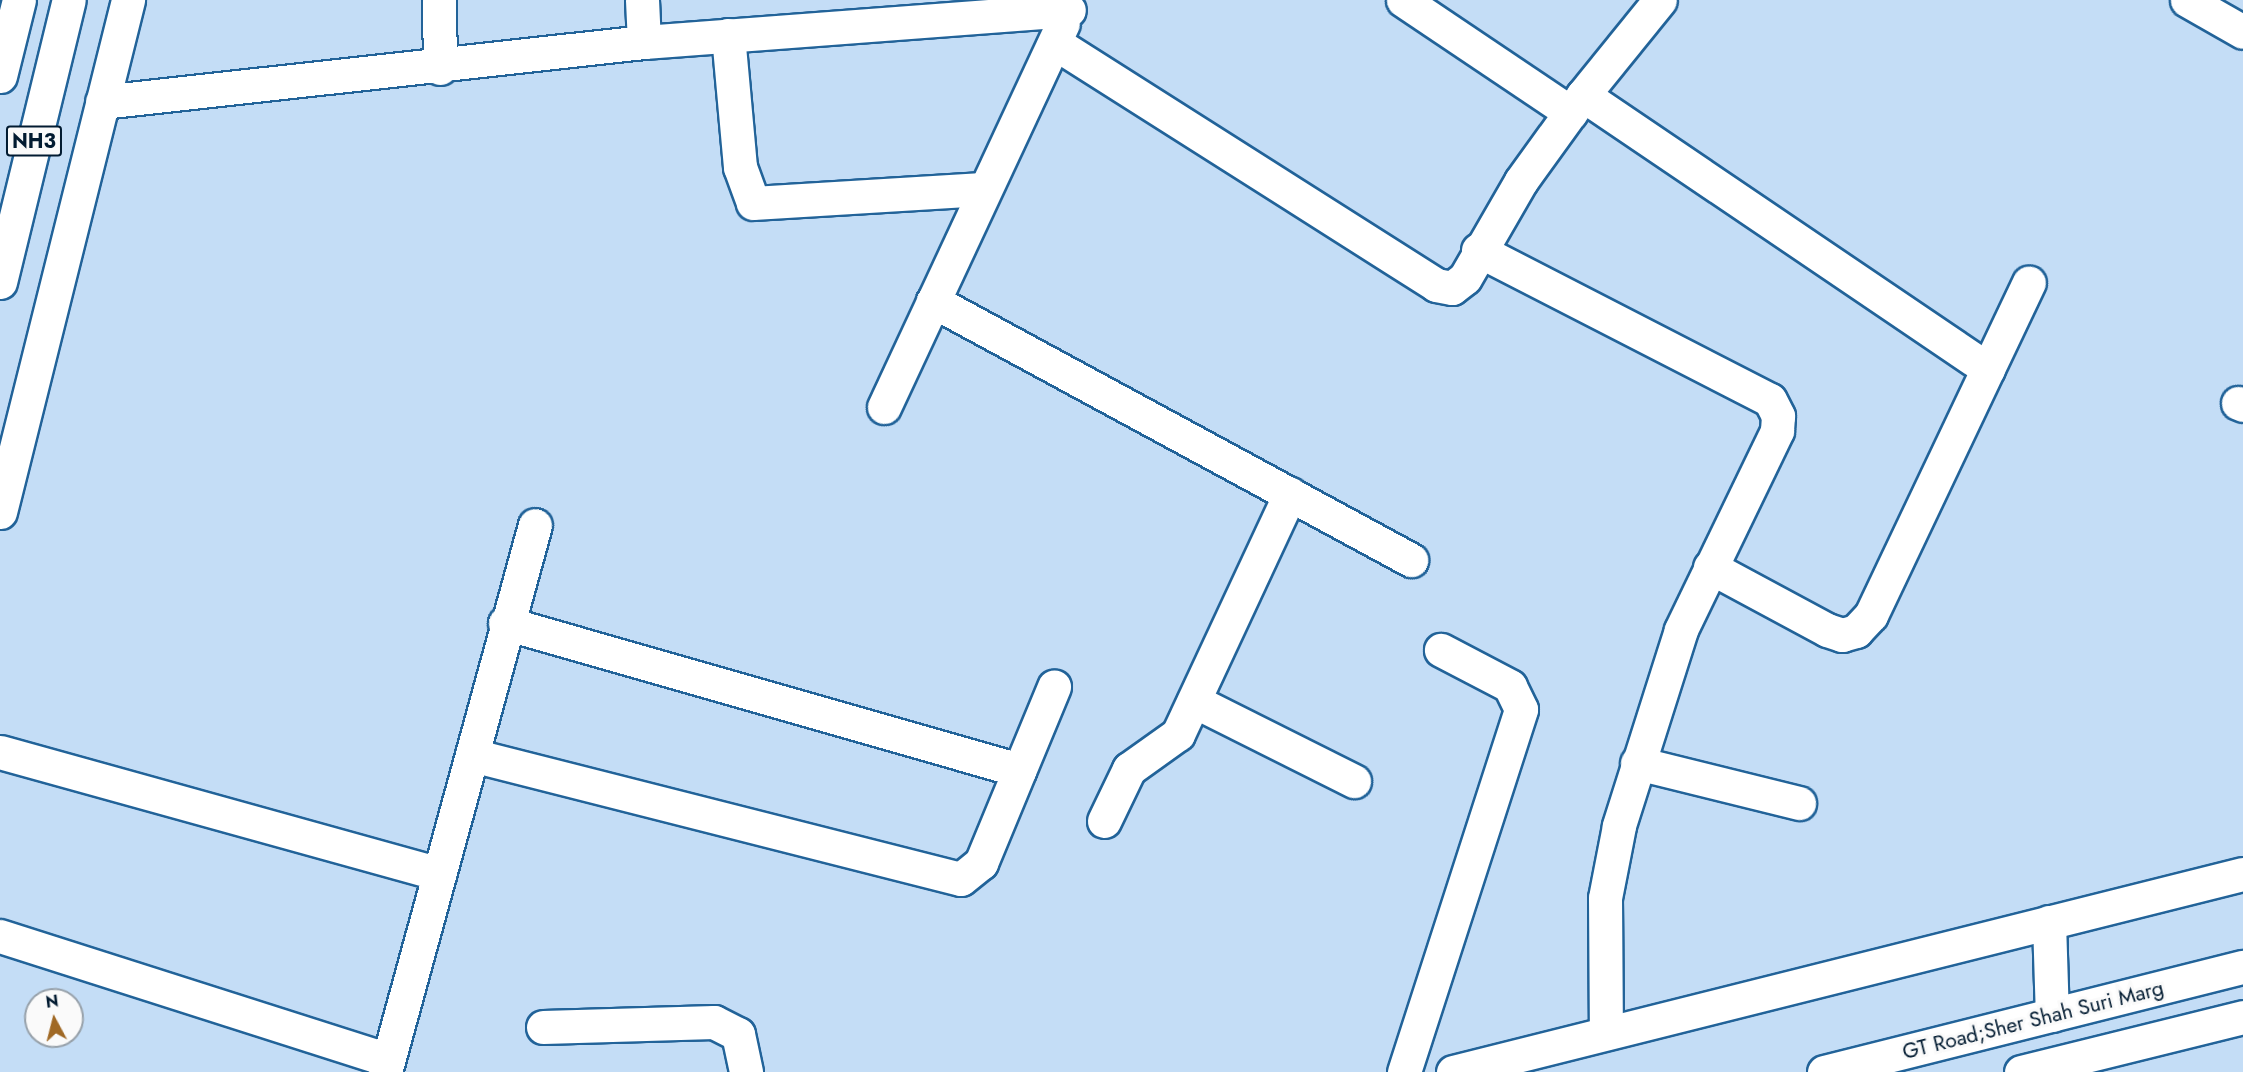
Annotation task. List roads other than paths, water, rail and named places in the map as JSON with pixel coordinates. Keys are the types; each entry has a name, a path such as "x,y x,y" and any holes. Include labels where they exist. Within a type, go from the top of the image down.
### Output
{"main road":[{"path":"0,76 19,0"},
{"name":"NH3","path":"0,282 69,0"},
{"path":"0,512 128,0"},
{"path":"440,0 440,68"},
{"path":"642,0 644,42"},
{"path":"1403,0 1577,104 1988,369"},
{"path":"1055,43 1436,285 1452,288 1465,278 1478,250 1577,104 1660,0"},
{"path":"2187,0 2243,32"},
{"path":"102,102 440,68 644,42 728,35 838,13 1071,5 1055,43 983,189 884,407"},
{"path":"728,35 740,167 753,202 770,206 983,189"},
{"path":"1478,250 1770,400 1778,416 1777,431 1681,630 1637,763 1605,898 1606,1033"},
{"path":"1710,567 1827,630 1842,635 1856,631 1871,615 2029,283"},
{"path":"933,302 1411,560"},
{"path":"1104,821 1129,769 1178,734 1290,494"},
{"path":"0,936 387,1066 472,755 505,623 535,525"},
{"path":"505,623 1019,770"},
{"path":"1404,1072 1521,709 1510,686 1441,650"},
{"path":"472,755 945,879 961,879 981,863 1054,687"},
{"path":"1194,701 1354,781"},
{"path":"0,752 439,874"},
{"path":"1637,763 1800,803"},
{"path":"1453,1072 2243,874"},
{"path":"2049,921 2052,1015"},
{"name":"GT Road;Sher Shah Suri Marg","path":"1824,1072 2243,967"},
{"path":"2021,1072 2243,1017"},
{"path":"543,1027 714,1022 738,1034 746,1072"}]}
